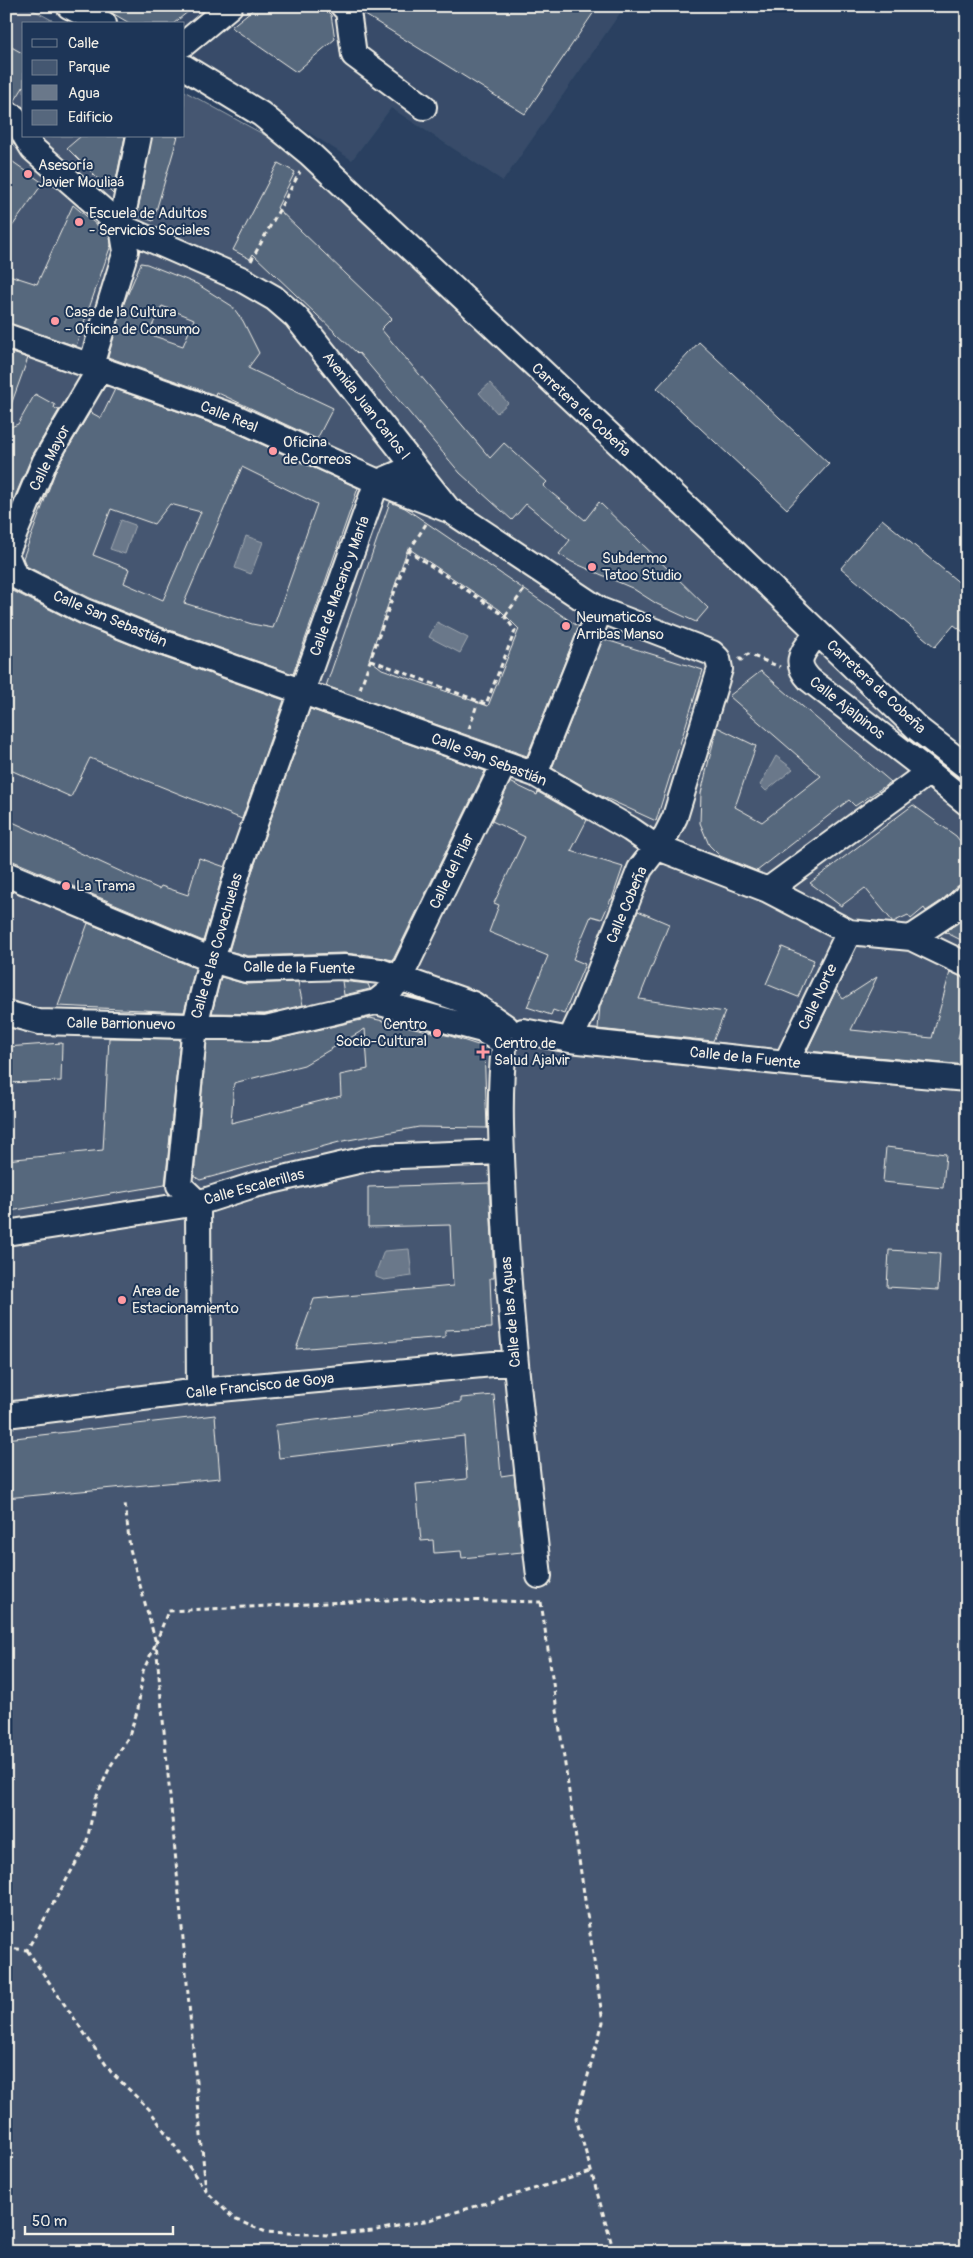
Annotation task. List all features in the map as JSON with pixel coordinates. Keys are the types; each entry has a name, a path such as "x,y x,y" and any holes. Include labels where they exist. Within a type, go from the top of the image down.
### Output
{"street":[{"path":"69,6 100,22"},
{"path":"185,43 230,6"},
{"path":"343,6 348,11 354,55 424,107"},
{"name":"Carretera de Cobeña","path":"185,68 261,114 310,154 918,729 967,767"},
{"name":"Avenida Juan Carlos I","path":"26,138 33,150 122,227 240,279 274,298 296,317 448,509 600,610 727,657"},
{"path":"91,365 126,251 122,227 138,138"},
{"name":"Calle Real","path":"6,336 235,417 378,482 448,509"},
{"name":"Calle Mayor","path":"6,554 45,461 96,375 91,365"},
{"path":"378,482 414,467"},
{"name":"Calle de Macario y María","path":"302,690 378,482"},
{"name":"Calle San Sebastián","path":"6,554 15,576 84,611 156,640 302,690 535,774 630,829 656,847 768,890 849,932 912,938"},
{"path":"535,774 600,610"},
{"name":"Calle Ajalpinos","path":"817,632 800,658 800,670 810,680 967,803"},
{"name":"Calle Cobeña","path":"570,1040 584,1010 640,869 666,835 675,817 720,669 727,657"},
{"name":"Calle de las Covachuelas","path":"198,1203 179,1185 195,1025 239,868 302,690"},
{"name":"Calle del Pilar","path":"400,978 504,764"},
{"path":"768,890 929,772"},
{"name":"Calle de la Fuente","path":"6,874 212,960 246,970 344,966 380,971 473,1004 508,1036"},
{"path":"967,896 950,912 912,938 967,965"},
{"name":"Calle Norte","path":"786,1063 849,932"},
{"name":"Calle Barrionuevo","path":"39,1022 266,1028 376,1002 391,990 400,978"},
{"name":"Calle de la Fuente","path":"376,1002 508,1036 570,1040 786,1063 967,1079"},
{"path":"6,1013 39,1022"},
{"path":"6,1027 39,1022"},
{"name":"Calle de las Aguas","path":"508,1036 502,1069 502,1152 508,1287 539,1576"},
{"name":"Calle Escalerillas","path":"6,1233 198,1203 254,1185 375,1157 502,1152"},
{"path":"198,1203 199,1391"},
{"name":"Calle Francisco de Goya","path":"6,1415 199,1391 515,1362"}],"path":[{"path":"240,279 310,154"},
{"path":"358,694 409,551 426,523"},
{"path":"371,660 486,704 515,631 505,616 409,551"},
{"path":"505,616 524,590"},
{"path":"727,657 741,660 748,654 761,660"},
{"path":"467,733 478,701"},
{"path":"125,1504 130,1549 156,1643 206,2191"},
{"path":"539,1576 541,1602 602,2022 576,2118 614,2252"},
{"path":"27,1950 86,1845 96,1798 110,1767 129,1736 138,1709 143,1671 168,1611 406,1599 541,1602"},
{"path":"6,1948 27,1950"},
{"path":"27,1950 111,2072 149,2109 206,2191 234,2219 266,2232 328,2235 372,2231 429,2220 591,2172"}],"shaded area":[{"path":"100,6 625,6 503,181 391,108 352,160 185,54 185,22 128,22"}],"green space":[{"path":"6,6 26,6 55,22 22,22 22,138 185,138 185,92 371,193 659,479 967,768 967,2252 6,2252"}],"water":[{"path":"490,383 508,403 497,413 479,393"},
{"path":"121,520 135,525 125,554 110,549"},
{"path":"246,536 263,542 251,574 235,568"},
{"path":"437,622 468,638 460,653 429,637"},
{"path":"776,756 793,769 766,791 760,785"},
{"path":"409,1249 412,1276 384,1280 376,1277 384,1251"}],"building":[{"path":"100,6 195,6 175,22 128,22"},
{"path":"257,6 322,6 331,15 335,39 296,72 231,27"},
{"path":"360,6 598,6 525,114 362,13"},
{"path":"6,44 22,53 22,89 14,102 6,99"},
{"path":"79,138 125,138 113,194 67,148"},
{"path":"152,138 177,138 153,221 137,215"},
{"path":"6,157 43,183 6,235"},
{"path":"278,163 295,172 277,208 392,318 381,329 490,458 504,443 547,482 543,486 585,520 599,502 708,608 696,622 657,604 632,588 572,562 559,554 570,540 526,504 512,520 460,473 359,353 253,254 250,259 233,250"},
{"path":"73,205 110,236 111,245 76,346 6,323 6,274 37,284"},
{"path":"141,263 197,284 232,306 243,321 259,353 248,368 333,408 317,439 216,392 215,395 108,357 124,303","holes":["162,306 194,319 183,346 148,334"]},
{"path":"699,342 829,464 787,509 657,388"},
{"path":"6,351 28,358 8,413 6,412"},
{"path":"115,389 230,430 358,488 293,674 161,627 90,598 26,566 23,558 57,467 90,412 101,418","holes":["242,467 317,504 273,628 252,624 184,603","170,504 201,512 163,600 124,583 129,569 93,555 111,509 154,524"]},
{"path":"35,394 55,405 54,408 59,410 32,456 6,518 6,429 18,424"},
{"path":"390,502 405,508 579,627 527,756 326,686","holes":["408,548 500,610 519,629 488,706 382,669 369,659"]},
{"path":"882,519 967,589 967,635 954,625 935,647 841,568"},
{"path":"13,591 79,624 151,653 284,700 242,819 90,758 71,797 6,768 6,607"},
{"path":"603,639 703,670 656,821 599,795 552,768"},
{"path":"761,671 891,782 855,806 849,800 757,871 720,856 709,845 700,823 701,793 717,727 756,746 735,807 762,822 821,776 729,696"},
{"path":"310,709 485,771 393,960 362,954 344,953 248,956 229,951 252,872"},
{"path":"510,782 537,795 538,792 587,820 571,851 623,867 612,899 602,919 591,916 573,959 585,964 564,1014 553,1010 551,1015 527,1007 548,956 489,932 499,905 494,903 525,837 492,821"},
{"path":"913,805 956,836 967,850 967,883 958,886 941,901 926,911 924,908 911,919 908,915 893,922 865,888 841,906 810,883"},
{"path":"6,819 159,889 161,886 188,895 199,858 225,867 203,941 6,858"},
{"path":"638,911 669,924 639,999 725,1012 713,1041 598,1029 600,1006"},
{"path":"967,915 967,943 945,932"},
{"path":"88,923 195,968 184,1012 58,1006"},
{"path":"782,947 814,960 798,997 766,984"},
{"path":"950,972 967,979 967,1006 958,1038 967,1039 967,1065 807,1051 836,990 843,999 877,977 851,1030 932,1038"},
{"path":"221,977 246,984 298,982 303,1005 265,1014 212,1013"},
{"path":"342,981 368,984 370,989 344,995"},
{"path":"370,1018 450,1036 484,1047 487,1128 419,1127 343,1141 200,1180 194,1176 207,1040 269,1041","holes":["365,1029 368,1069 340,1075 341,1096 231,1123 234,1083 304,1065"]},
{"path":"109,1038 180,1039 165,1185 10,1211 6,1191 6,1160 103,1150"},
{"path":"62,1043 61,1081 6,1083 6,1047"},
{"path":"886,1147 946,1154 943,1188 883,1182"},
{"path":"489,1183 494,1278 490,1278 492,1328 445,1330 445,1337 296,1349 314,1299 453,1286 450,1225 368,1227 368,1187"},
{"path":"889,1250 940,1253 938,1290 887,1287"},
{"path":"494,1395 501,1476 514,1474 522,1552 462,1558 461,1551 434,1553 433,1540 421,1541 416,1484 467,1479 464,1436 279,1458 275,1425 461,1402 461,1398"},
{"path":"215,1415 220,1478 6,1498 6,1439"}],"place":[{"name":"Asesoría Javier Mouliaá","path":"28,174"},
{"name":"Escuela de Adultos - Servicios Sociales","path":"79,222"},
{"name":"Casa de la Cultura - Oficina de Consumo","path":"55,321"},
{"name":"Oficina de Correos","path":"273,451"},
{"name":"Subdermo Tatoo Studio","path":"592,567"},
{"name":"Neumaticos Arribas Manso","path":"566,626"},
{"name":"La Trama","path":"66,886"},
{"name":"Centro Socio-Cultural","path":"437,1033"},
{"name":"Centro de Salud Ajalvir","path":"483,1052"},
{"name":"Area de Estacionamiento","path":"122,1300"}]}
